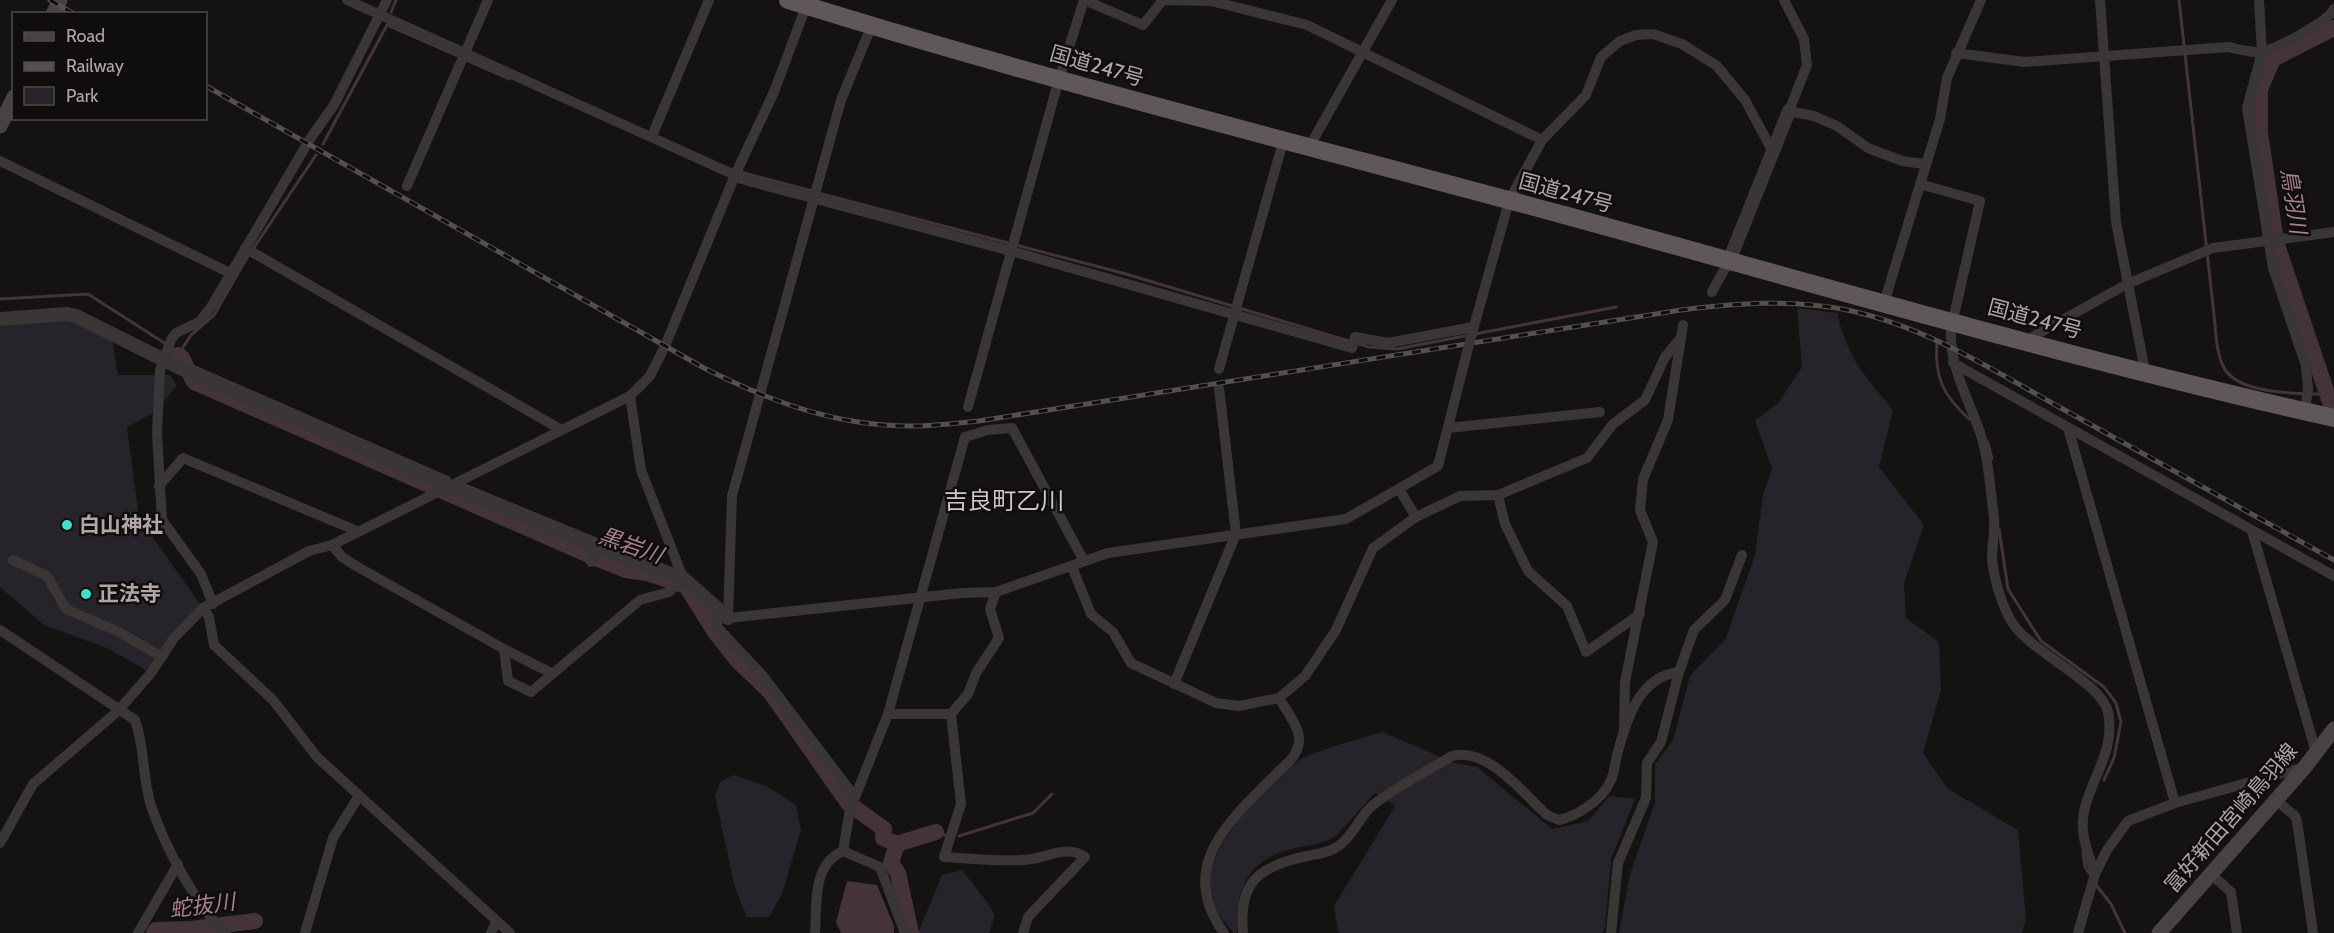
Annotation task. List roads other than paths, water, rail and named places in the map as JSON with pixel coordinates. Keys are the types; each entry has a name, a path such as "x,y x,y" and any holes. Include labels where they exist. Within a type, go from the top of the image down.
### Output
{"highway":[{"name":"国道247号","path":"788,0 807,3 872,27 1282,142 2025,341 2145,371 2306,406 2329,417"}],"main road":[{"path":"0,126 12,101"},
{"name":"富好新田宮崎鳥羽線","path":"2159,933 2305,767 2334,729"}],"street":[{"path":"347,0 462,56 708,162 813,198 1234,314 1353,342 1388,343 1473,329"},
{"path":"387,0 334,105 309,139 212,307 199,322 176,333 171,340 169,360 158,385 159,486 162,520 201,574 214,645 273,700 317,757 510,933"},
{"path":"407,186 488,0"},
{"path":"652,136 709,0"},
{"path":"968,407 1059,79 1084,0 1143,25 1163,0 1211,1 1307,26 1542,140"},
{"path":"1308,149 1392,0"},
{"path":"1712,292 1729,261 1807,65 1804,39 1784,0"},
{"path":"1884,303 1956,53 1981,0"},
{"path":"2100,0 2116,222 2145,371"},
{"path":"2259,0 2262,52 2247,108 2273,238 2273,268 2306,366 2308,389 2306,406"},
{"path":"0,843 33,784 118,711 162,657 174,638 208,606 309,551 332,545 630,396 650,376 665,346 736,173 774,92 807,3"},
{"path":"1956,53 2025,62 2228,48 2262,52 2300,34 2333,13"},
{"path":"855,797 763,676 717,627 723,614 732,496 841,100 872,27"},
{"path":"723,614 996,592 1108,553 1346,519 1438,466 1509,201 1542,140 1586,95 1601,57 1620,41 1636,34 1653,34 1683,44 1717,66 1745,100 1773,152"},
{"path":"1790,111 1814,116 1837,126 1868,148 1902,160 1925,164"},
{"path":"1219,369 1282,142"},
{"path":"0,161 230,273"},
{"path":"1920,184 1980,201 1953,321 1950,347 1953,363 1983,442 1994,520 1992,560 2000,595 2013,624 2040,652 2096,692 2108,710 2110,735 2104,764 2084,813 2083,837 2095,874"},
{"path":"2025,341 2127,284 2213,248 2273,238 2334,232"},
{"path":"245,248 560,429"},
{"path":"0,319 67,314 76,316 196,375 447,486 597,547 683,578 700,590 723,614"},
{"path":"1624,731 1625,682 1653,542 1640,510 1643,479 1668,420 1683,325"},
{"path":"1072,567 1091,614 1113,632 1131,663 1216,703 1239,706 1279,698 1305,676 1336,630 1373,548 1416,517 1460,496 1498,495 1587,458 1613,424 1645,400 1665,357 1679,340"},
{"path":"1953,363 2334,576"},
{"path":"1174,684 1236,534 1219,388"},
{"path":"630,396 641,470 683,578"},
{"path":"1448,428 1600,411"},
{"path":"843,851 850,810 888,714 965,437 988,430 1012,428 1084,561"},
{"path":"2068,428 2175,803"},
{"path":"159,486 183,458 357,531"},
{"path":"1399,489 1416,517"},
{"path":"1498,495 1505,524 1528,571 1567,606 1586,652 1640,614"},
{"path":"2252,531 2316,752"},
{"path":"332,545 342,557 356,566 551,673"},
{"path":"591,562 597,547"},
{"path":"1611,933 1618,862 1646,798 1647,763 1661,742 1679,672 1694,630 1725,600 1742,555"},
{"path":"13,560 47,576 66,609 119,632 162,657"},
{"path":"504,649 508,681 531,692 640,600 669,592 683,578"},
{"path":"996,592 990,609 999,638 976,672 968,694 951,714 961,804 944,857 1032,860 1052,853 1077,851 1085,857 1028,917 1023,933"},
{"path":"0,630 118,711 135,720 140,734 151,805 178,864 201,905 226,933"},
{"path":"1243,933 1241,912 1246,890 1261,872 1279,862 1326,852 1342,844 1373,805 1452,756 1465,753 1479,757 1547,815 1558,820 1585,808 1610,783 1624,731 1646,685 1667,673 1679,672"},
{"path":"1224,933 1211,916 1203,888 1213,844 1239,812 1296,754 1299,737 1279,698"},
{"path":"888,714 951,714"},
{"path":"2078,933 2095,874 2107,850 2128,821 2175,803 2305,767"},
{"path":"305,933 333,838 359,796"},
{"path":"2276,800 2295,816 2297,821 2313,933"},
{"path":"815,933 818,879 830,857 843,851 880,867 905,933"},
{"path":"138,933 178,864"},
{"path":"2211,874 2231,892 2237,933"},
{"path":"491,933 496,922"}],"waterway":[{"path":"391,12 396,0"},
{"path":"2179,0 2217,341 2223,366 2230,376 2255,388 2286,393 2328,394"},
{"path":"323,144 387,25 460,57"},
{"name":"鳥羽川","path":"2334,28 2273,59 2260,89 2260,133 2276,242 2334,414"},
{"path":"466,60 509,79"},
{"path":"253,249 316,155"},
{"path":"740,172 812,191"},
{"path":"818,193 1126,274 1369,347 1397,349 1616,307"},
{"path":"171,349 178,355 191,335 214,315 249,254"},
{"path":"0,299 88,294 166,344"},
{"path":"1937,343 1937,366 1942,386 1969,419"},
{"name":"黒岩川","path":"178,355 182,358 194,382 591,556 626,570 647,573 686,586 715,632 737,660 771,693 848,803 884,829 883,838 897,844 891,863 898,873 911,933"},
{"path":"184,362 449,478"},
{"path":"1988,443 1992,459"},
{"path":"465,485 596,539"},
{"path":"1999,529 2008,589 2041,641 2104,687 2116,703 2121,722 2114,758 2104,780"},
{"path":"633,554 643,555 663,565"},
{"path":"959,836 1033,813 1052,794"},
{"path":"936,832 948,836"},
{"path":"897,844 936,832"},
{"path":"2083,852 2085,867 2091,876"},
{"path":"2096,885 2111,904 2125,933"},
{"name":"蛇抜川","path":"154,933 156,930 191,929 255,921"}],"railway":[{"path":"50,0 71,12"},
{"path":"207,87 704,368 780,402 832,417 859,422 915,426 979,421 1681,310 1744,304 1806,304 1876,317 1958,351 2334,560"}],"place":[{"name":"白山神社","path":"67,525"},
{"name":"正法寺","path":"86,594"}],"district":[{"name":"吉良町乙川","path":"1004,501"}]}
